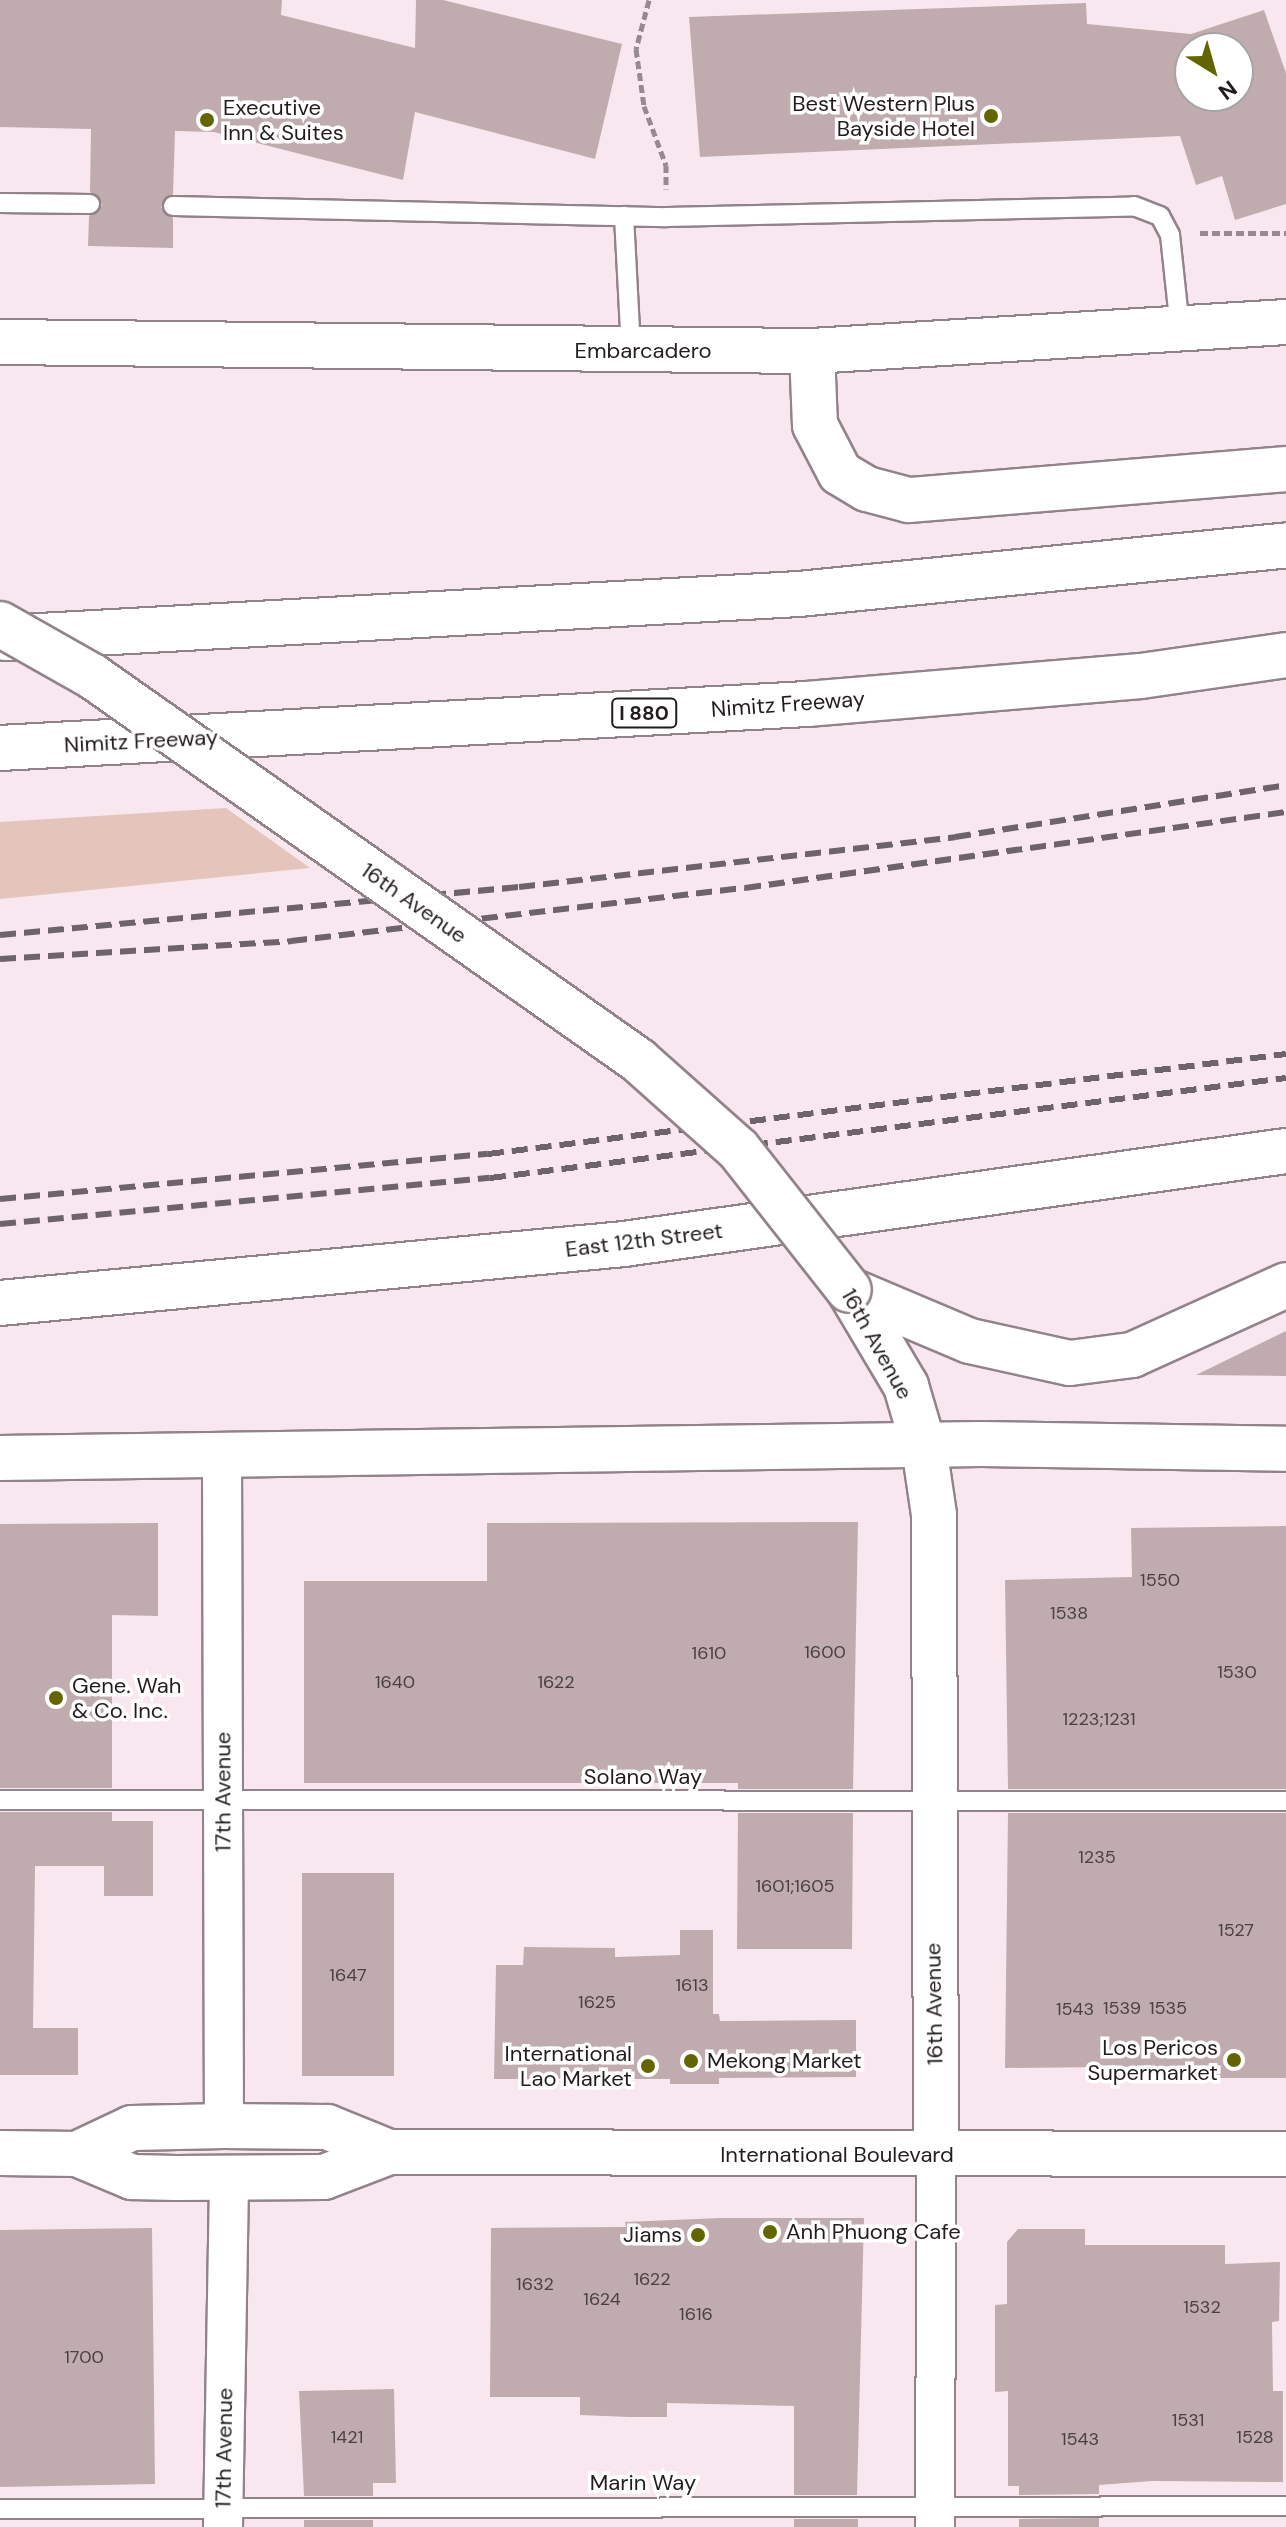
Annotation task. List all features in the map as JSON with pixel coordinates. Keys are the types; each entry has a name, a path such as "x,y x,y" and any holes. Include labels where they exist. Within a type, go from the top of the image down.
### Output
{"main road":[{"name":"Embarcadero","path":"0,342 632,352 812,351 1181,331 1286,322"},
{"path":"812,351 815,425 840,473 867,489 909,500 1286,469"},
{"path":"0,638 799,594 1286,545"},
{"name":"16th Avenue","path":"0,624 92,676 638,1060 738,1149 875,1308 906,1386 924,1447 934,1515 936,2156"},
{"name":"Nimitz Freeway","path":"0,748 807,704 1141,676 1286,655"},
{"name":"East 12th Street","path":"0,1303 624,1244 1286,1151"},
{"path":"875,1308 970,1341 1070,1363 1132,1355 1206,1326 1286,1285"},
{"path":"0,1458 222,1458 924,1447 1286,1449"},
{"name":"International Boulevard","path":"77,2154 132,2128 224,2126 327,2127 389,2152"},
{"name":"International Boulevard","path":"0,2153 77,2154 132,2177 324,2177 389,2152 936,2156 1286,2154"}],"street":[{"name":"17th Avenue","path":"222,1458 224,2126"},
{"name":"16th Avenue","path":"935,2516 936,2156"},
{"name":"17th Avenue","path":"223,2518 229,2177"}],"lane":[{"path":"0,203 90,204"},
{"path":"173,206 667,217 1134,206 1160,216 1170,235 1181,331"},
{"path":"624,216 632,352"},
{"name":"Solano Way","path":"0,1800 1286,1801"},
{"name":"Marin Way","path":"0,2509 223,2518 935,2516 1286,2506"}],"path":[{"path":"649,0 636,49 644,106 666,165 667,217"},
{"path":"1170,235 1286,233"}],"shaded area":[{"path":"226,808 310,868 0,899 0,822"}],"building":[{"name":"Executive Inn & Suites","path":"0,0 282,0 281,15 415,48 416,0 443,0 622,44 595,159 415,112 403,180 214,132 175,131 173,194 161,207 173,218 173,248 88,246 89,216 102,205 90,192 91,129 0,127"},
{"name":"Best Western Plus Bayside Hotel","path":"1086,3 1087,24 1174,32 1174,112 1254,112 1254,32 1197,32 1264,10 1286,73 1286,204 1235,220 1222,176 1196,185 1180,136 700,157 689,17"},
{"path":"1286,1331 1286,1376 1196,1375"},
{"path":"858,1522 853,1789 738,1789 738,1783 304,1783 304,1581 487,1581 487,1523"},
{"name":"Gene. Wah & Co. Inc.","path":"158,1523 158,1616 112,1615 112,1788 0,1788 0,1524"},
{"path":"1286,1526 1286,1789 1008,1789 1005,1580 1132,1577 1131,1528"},
{"path":"0,1812 112,1812 112,1821 153,1821 153,1896 104,1896 104,1866 35,1866 33,2028 78,2028 78,2075 0,2075"},
{"path":"738,1813 853,1813 852,1949 737,1949"},
{"path":"1008,1813 1286,1813 1286,2078 1190,2078 1190,2066 1005,2068"},
{"path":"302,1873 394,1873 394,2076 302,2076"},
{"path":"680,1930 713,1930 713,2014 719,2014 720,2021 856,2020 856,2077 719,2078 719,2084 670,2084 670,2079 494,2079 496,1965 523,1965 524,1947 615,1948 615,1957 680,1955"},
{"path":"720,2218 864,2218 857,2495 794,2495 794,2406 667,2403 667,2417 629,2417 580,2415 580,2397 490,2397 491,2228 626,2227 625,2222"},
{"path":"152,2228 155,2484 0,2487 0,2230"},
{"path":"1018,2229 1085,2229 1085,2245 1225,2245 1225,2264 1280,2262 1279,2321 1272,2322 1273,2391 1283,2391 1283,2482 1152,2481 1099,2485 1099,2494 1019,2495 1019,2486 1008,2486 1008,2391 995,2392 995,2305 1007,2304 1007,2242"},
{"path":"394,2389 396,2483 373,2483 373,2496 304,2496 299,2391"},
{"path":"1099,2518 1099,2527 1019,2527 1019,2519"},
{"path":"794,2519 858,2519 858,2527 794,2527"},
{"path":"304,2520 373,2520 373,2527 304,2527"}],"railway":[{"path":"0,935 519,887 955,837 1286,785"},
{"path":"0,959 291,941 745,888 1286,812"},
{"path":"0,1199 488,1154 1286,1054"},
{"path":"0,1224 490,1178 1286,1078"}],"place":[{"name":"Best Western Plus Bayside Hotel","path":"991,116"},
{"name":"Executive Inn & Suites","path":"207,120"},
{"name":"Gene. Wah & Co. Inc.","path":"56,1698"},
{"name":"Los Pericos Supermarket","path":"1234,2060"},
{"name":"Mekong Market","path":"691,2061"},
{"name":"International Lao Market","path":"648,2066"},
{"name":"Anh Phuong Cafe","path":"770,2232"},
{"name":"Jiams","path":"698,2235"}]}
